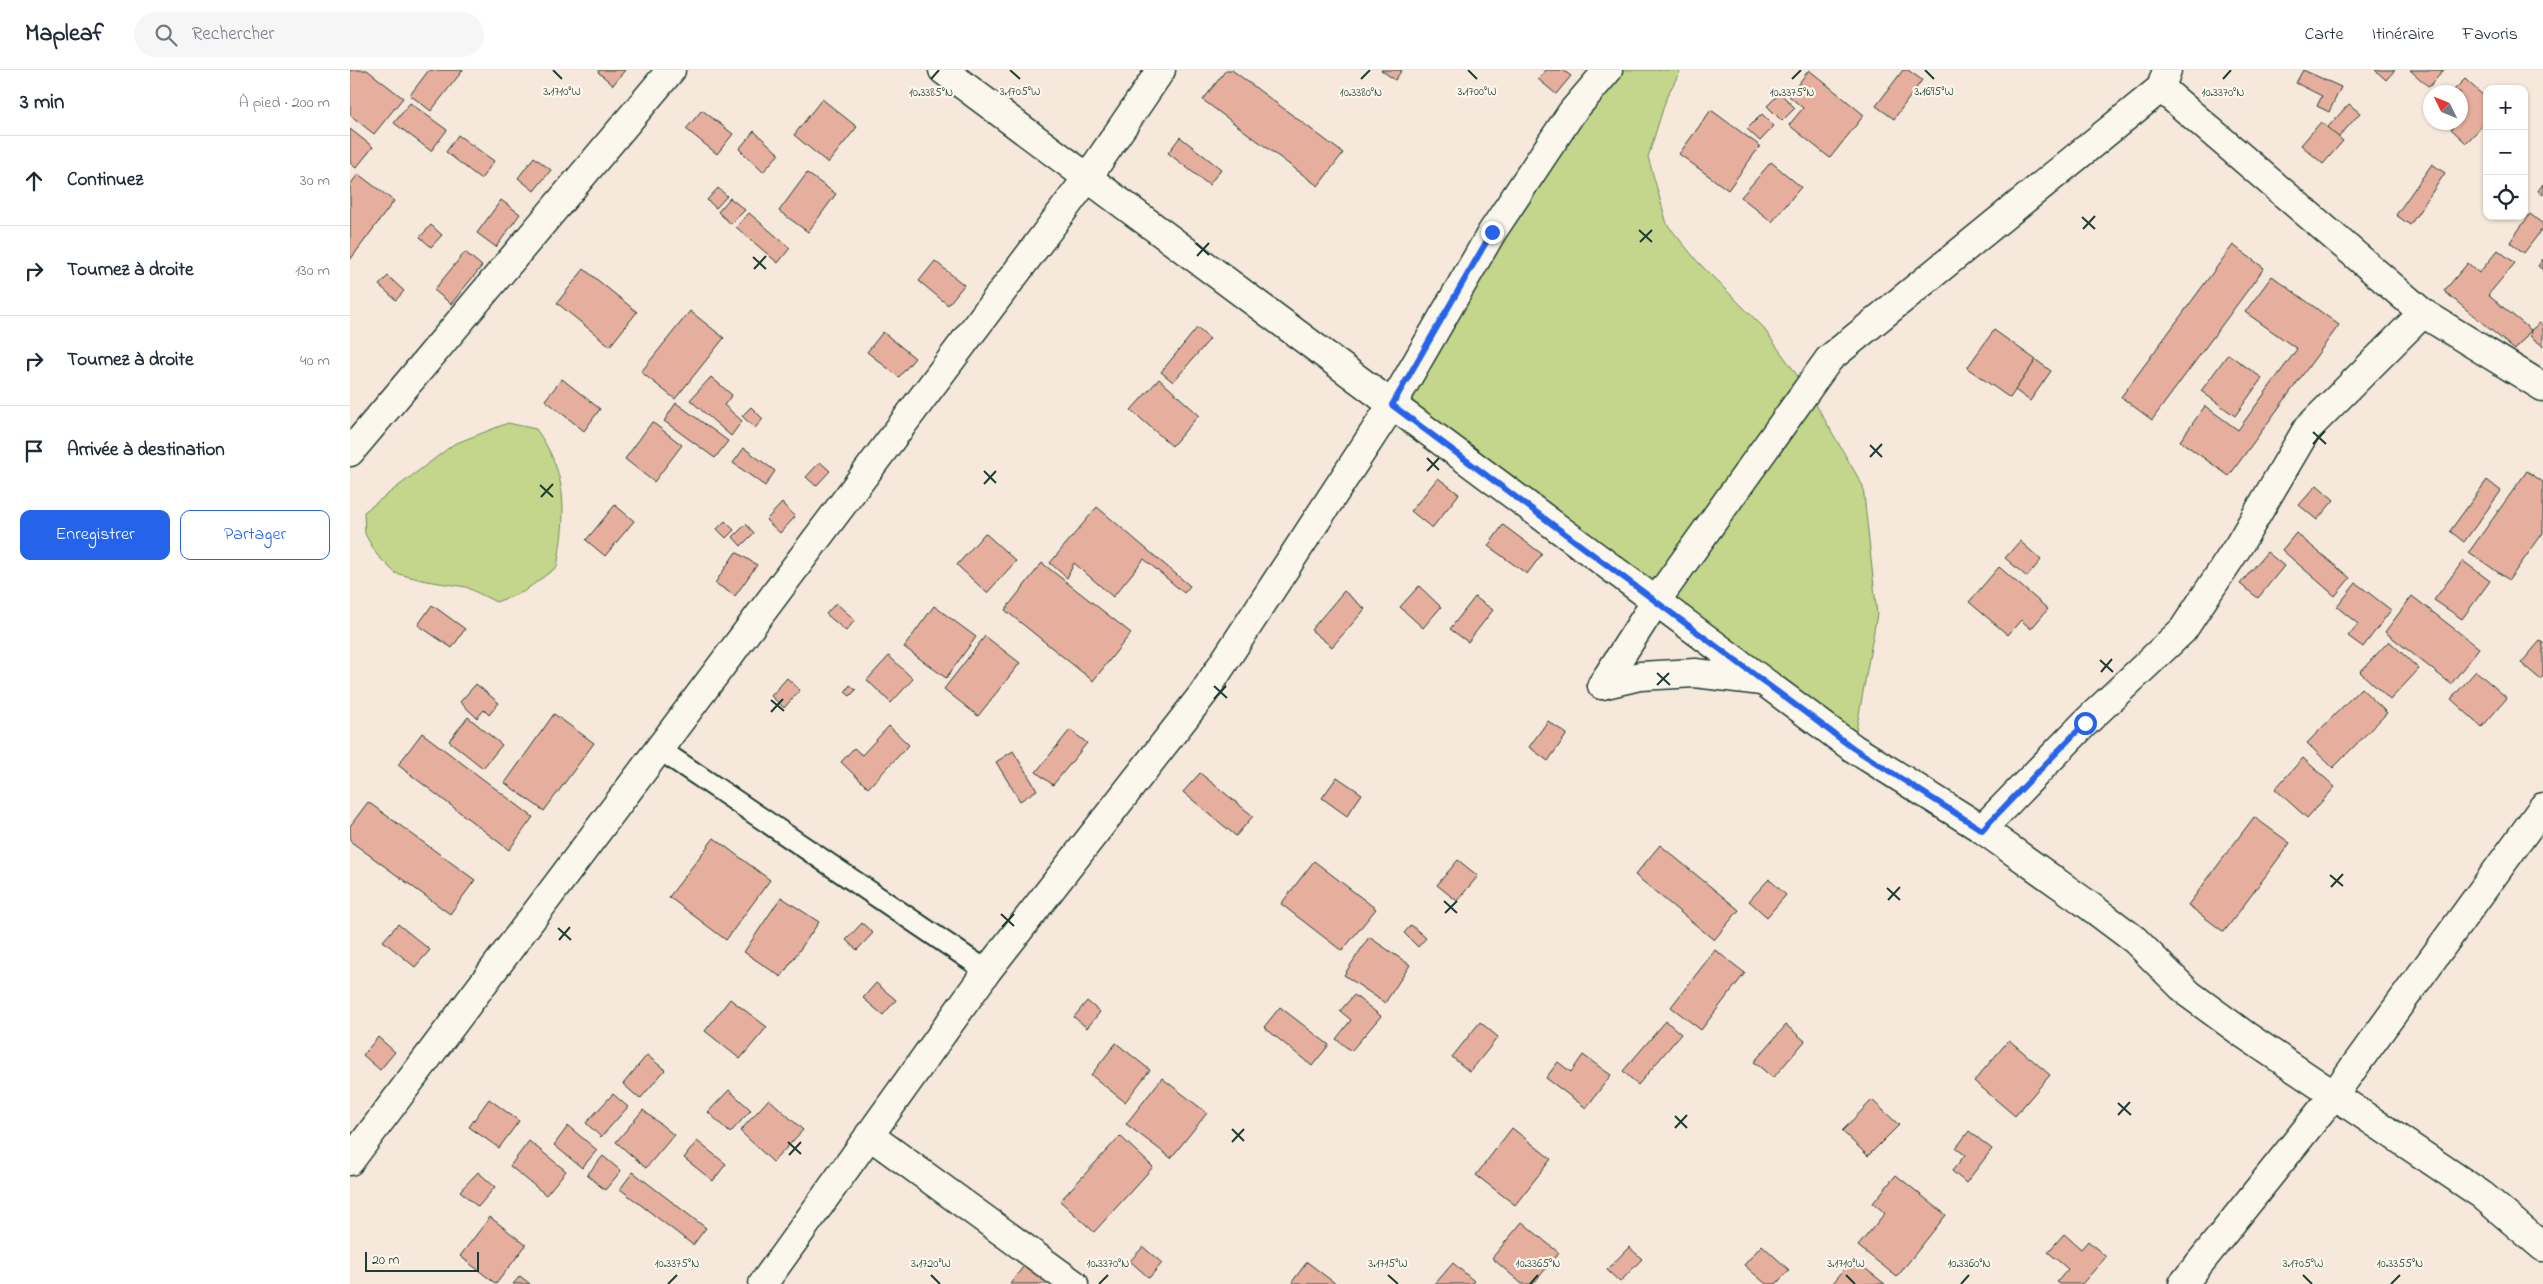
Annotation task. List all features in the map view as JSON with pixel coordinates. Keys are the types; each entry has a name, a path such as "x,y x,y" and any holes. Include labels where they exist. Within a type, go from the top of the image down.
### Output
{"street":[{"path":"350,452 671,70"},
{"path":"943,70 1763,682 1853,748 1982,830 2135,940 2197,1000 2334,1096 2482,1195 2543,1248"},
{"path":"350,1161 1088,177 1161,70"},
{"path":"763,1284 987,971 1203,694 1392,405 1492,232 1572,112 1608,70"},
{"path":"1763,682 1695,673 1640,676 1602,685 1656,601 1828,359 2164,79 2423,313 2543,387"},
{"path":"1982,830 2085,723 2183,630 2239,545 2307,429 2423,313"},
{"path":"2183,1284 2334,1096 2543,808"},
{"path":"869,1135 1074,1284"}],"lane":[{"path":"659,748 987,971"}],"green space":[{"path":"1608,70 1681,70 1667,96 1648,157 1667,224 1697,261 1762,326 1807,389 1863,486 1877,614 1853,748 1392,405"},
{"path":"508,423 536,429 547,446 560,479 563,512 557,567 523,592 496,602 466,587 426,581 395,573 377,555 365,534 364,512 454,444"}],"building":[{"path":"350,70 367,70 403,98 374,134 350,115"},
{"path":"429,70 463,70 431,111 410,95"},
{"path":"599,70 625,70 613,85 598,72"},
{"path":"1226,70 1232,70 1343,153 1318,186 1203,100"},
{"path":"1381,70 1402,70 1395,80"},
{"path":"1546,70 1563,70 1571,76 1556,94 1538,79"},
{"path":"1809,70 1864,115 1830,158 1789,125 1803,108 1789,96"},
{"path":"1903,70 1908,70 1922,80 1894,119 1876,106"},
{"path":"2303,70 2341,87 2329,112 2317,106 2322,96 2296,83"},
{"path":"2375,70 2395,70 2386,80"},
{"path":"2410,70 2444,70 2431,85 2427,85"},
{"path":"2465,79 2483,95 2483,125 2466,143 2452,130 2468,130 2468,85 2459,85"},
{"path":"1780,93 1795,108 1782,121 1767,106"},
{"path":"822,99 857,127 828,163 794,135"},
{"path":"410,103 447,130 431,151 394,123"},
{"path":"2349,104 2360,113 2338,138 2327,128"},
{"path":"702,110 733,134 717,154 686,129"},
{"path":"1711,110 1760,146 1728,190 1679,154"},
{"path":"1762,114 1774,126 1760,141 1747,129"},
{"path":"2321,122 2343,141 2323,164 2301,145"},
{"path":"350,129 373,147 356,168 350,163"},
{"path":"754,131 779,154 763,172 739,149"},
{"path":"458,135 494,161 481,179 446,152"},
{"path":"1180,137 1221,169 1209,185 1168,153"},
{"path":"534,157 551,170 534,191 518,178"},
{"path":"1771,162 1801,187 1772,222 1741,197"},
{"path":"2432,164 2445,173 2410,225 2396,215"},
{"path":"807,173 836,194 808,232 779,211"},
{"path":"358,174 394,201 350,260 350,185"},
{"path":"2543,184 2543,195 2538,191"},
{"path":"718,188 727,196 716,208 707,200"},
{"path":"730,198 745,210 731,224 718,212"},
{"path":"501,200 520,214 496,247 477,233"},
{"path":"749,213 790,248 778,263 736,227"},
{"path":"2530,214 2543,224 2543,228 2524,253 2510,242 2526,220 2528,220"},
{"path":"431,225 442,235 431,247 420,237"},
{"path":"2233,245 2264,268 2152,420 2121,397"},
{"path":"2498,250 2515,263 2488,295 2531,330 2515,350 2444,291 2468,263 2479,273"},
{"path":"465,252 482,266 451,304 434,290"},
{"path":"2543,259 2543,270 2538,266"},
{"path":"935,261 964,285 948,305 919,281"},
{"path":"584,269 637,312 610,346 557,303"},
{"path":"388,276 404,291 396,300 379,285"},
{"path":"2272,276 2339,325 2229,476 2180,441 2205,406 2238,430 2297,349 2245,312"},
{"path":"690,311 724,338 675,399 641,372"},
{"path":"2540,323 2543,326 2543,346 2530,336 2531,330"},
{"path":"1197,328 1210,339 1173,382 1161,372"},
{"path":"1994,330 2036,360 2010,398 1967,368"},
{"path":"883,332 915,358 899,377 867,352"},
{"path":"2228,354 2262,378 2235,416 2201,391"},
{"path":"2036,360 2051,371 2030,401 2015,390"},
{"path":"711,377 732,395 724,405 742,421 731,436 690,400"},
{"path":"562,379 600,409 584,431 545,400"},
{"path":"1159,379 1199,415 1172,446 1131,410"},
{"path":"676,403 728,441 715,458 664,421"},
{"path":"751,407 763,419 755,428 742,416"},
{"path":"652,422 682,445 654,482 625,459"},
{"path":"744,448 775,471 765,486 733,463"},
{"path":"820,462 830,471 816,486 806,477"},
{"path":"2527,471 2543,482 2543,533 2509,580 2469,552"},
{"path":"1438,478 1459,494 1432,528 1411,511"},
{"path":"2487,480 2501,491 2464,542 2450,531"},
{"path":"2317,485 2334,500 2317,520 2299,505"},
{"path":"782,503 795,517 780,533 766,520"},
{"path":"615,505 634,521 605,556 586,540"},
{"path":"1097,507 1190,586 1184,593 1144,559 1113,597 1074,563 1067,578 1050,563"},
{"path":"725,521 734,530 726,538 717,529"},
{"path":"746,524 754,533 741,546 733,537"},
{"path":"1503,525 1542,554 1527,574 1488,546"},
{"path":"985,533 1016,561 987,593 957,565"},
{"path":"2296,533 2350,578 2335,596 2282,550"},
{"path":"2020,541 2041,560 2027,577 2005,558"},
{"path":"736,552 757,565 735,596 715,583"},
{"path":"2267,552 2284,566 2258,598 2240,584"},
{"path":"2463,561 2490,581 2462,619 2434,600"},
{"path":"1042,563 1131,633 1093,681 1005,610"},
{"path":"1999,567 2048,609 2031,629 2021,620 2008,635 1969,602"},
{"path":"2356,583 2391,610 2363,647 2348,636 2358,624 2337,607"},
{"path":"1419,586 1441,607 1423,628 1400,607"},
{"path":"1344,591 1365,609 1332,647 1311,630"},
{"path":"2412,596 2479,648 2451,684 2385,632"},
{"path":"1475,597 1493,610 1468,642 1450,629"},
{"path":"836,603 855,620 846,631 826,614"},
{"path":"432,605 465,629 452,648 418,625"},
{"path":"934,606 976,637 946,678 904,647"},
{"path":"985,636 1020,663 978,716 944,689"},
{"path":"2389,641 2419,669 2390,700 2360,672"},
{"path":"2540,641 2543,643 2543,676 2540,679 2521,663"},
{"path":"889,656 913,679 891,703 867,680"},
{"path":"2476,671 2507,698 2482,727 2451,699"},
{"path":"787,678 800,690 784,708 771,696"},
{"path":"476,684 499,703 489,715 484,710 477,718 460,702"},
{"path":"850,685 856,690 850,696 845,692"},
{"path":"2361,688 2387,713 2333,768 2307,743"},
{"path":"554,714 594,743 544,811 505,783"},
{"path":"468,717 502,745 483,768 449,741"},
{"path":"1548,721 1567,734 1548,761 1529,747"},
{"path":"889,726 909,745 868,788 841,762 854,748 862,755"},
{"path":"1070,730 1087,743 1053,785 1036,772"},
{"path":"422,733 533,817 509,850 398,765"},
{"path":"1013,751 1037,790 1020,801 996,762"},
{"path":"2303,758 2335,787 2307,818 2275,789"},
{"path":"1200,773 1253,816 1236,836 1183,792"},
{"path":"1337,777 1362,794 1347,816 1322,798"},
{"path":"368,802 475,880 450,914 350,841 350,826"},
{"path":"2254,817 2290,843 2224,932 2188,905"},
{"path":"714,838 770,880 726,940 669,897"},
{"path":"1660,845 1739,910 1714,940 1635,875"},
{"path":"1458,860 1478,876 1457,901 1437,885"},
{"path":"1314,861 1376,909 1342,951 1281,904"},
{"path":"1769,879 1786,895 1767,917 1749,901"},
{"path":"781,897 819,922 781,977 744,952"},
{"path":"862,923 873,933 857,950 846,940"},
{"path":"398,924 430,950 415,967 383,941"},
{"path":"1411,925 1426,938 1418,947 1404,933"},
{"path":"1369,937 1410,965 1385,1003 1344,975"},
{"path":"1715,950 1745,973 1701,1030 1671,1007"},
{"path":"876,983 896,1000 883,1015 863,998"},
{"path":"1354,995 1381,1016 1351,1051 1336,1039 1351,1020 1340,1011"},
{"path":"730,999 767,1027 740,1059 705,1031"},
{"path":"1087,1001 1100,1012 1087,1028 1074,1017"},
{"path":"1280,1007 1329,1045 1312,1066 1264,1027"},
{"path":"1666,1021 1681,1034 1638,1085 1623,1071"},
{"path":"1480,1022 1498,1037 1470,1072 1452,1057"},
{"path":"1786,1025 1805,1041 1773,1078 1754,1062"},
{"path":"378,1037 395,1052 380,1070 363,1055"},
{"path":"2009,1040 2050,1075 2015,1116 1974,1081"},
{"path":"1116,1043 1150,1070 1125,1102 1091,1075"},
{"path":"647,1055 665,1070 640,1099 623,1084"},
{"path":"1583,1055 1611,1075 1586,1108 1546,1078 1558,1062 1571,1072"},
{"path":"1162,1078 1207,1113 1171,1158 1126,1124"},
{"path":"729,1090 751,1110 730,1133 708,1112"},
{"path":"613,1094 628,1107 601,1137 586,1123"},
{"path":"489,1099 519,1121 499,1148 469,1127"},
{"path":"769,1099 803,1130 773,1162 740,1131"},
{"path":"1872,1100 1899,1125 1868,1156 1842,1131"},
{"path":"643,1110 674,1135 646,1168 616,1142"},
{"path":"568,1126 597,1150 582,1168 554,1145"},
{"path":"1512,1128 1551,1159 1515,1205 1476,1175"},
{"path":"1969,1131 1992,1149 1966,1183 1952,1171 1965,1155 1956,1148"},
{"path":"1120,1136 1153,1167 1094,1232 1060,1201"},
{"path":"529,1141 566,1171 546,1195 510,1166"},
{"path":"697,1141 726,1164 713,1181 684,1158"},
{"path":"603,1156 621,1171 605,1190 587,1175"},
{"path":"478,1172 495,1187 478,1207 460,1191"},
{"path":"633,1172 706,1228 693,1245 620,1189"},
{"path":"1896,1175 1946,1215 1897,1277 1858,1246 1885,1213 1873,1203"},
{"path":"490,1217 526,1245 496,1284 460,1256"},
{"path":"1522,1222 1559,1253 1533,1284 1522,1284 1492,1258"},
{"path":"2064,1234 2081,1249 2088,1241 2106,1257 2082,1284 2060,1284 2057,1282 2068,1269 2048,1252"},
{"path":"1762,1245 1789,1270 1776,1284 1766,1284 1744,1265"},
{"path":"1143,1247 1162,1263 1149,1278 1130,1261"},
{"path":"1629,1247 1642,1259 1620,1282 1607,1270"},
{"path":"1853,1259 1885,1284 1832,1284"},
{"path":"1307,1262 1336,1284 1295,1284 1292,1282"},
{"path":"1026,1263 1054,1284 1010,1284"},
{"path":"1453,1263 1474,1281 1471,1284 1435,1284"},
{"path":"520,1276 530,1284 513,1284"}],"route":[{"path":"1492,232 1392,405 1853,748 1982,830 2085,723"}]}
